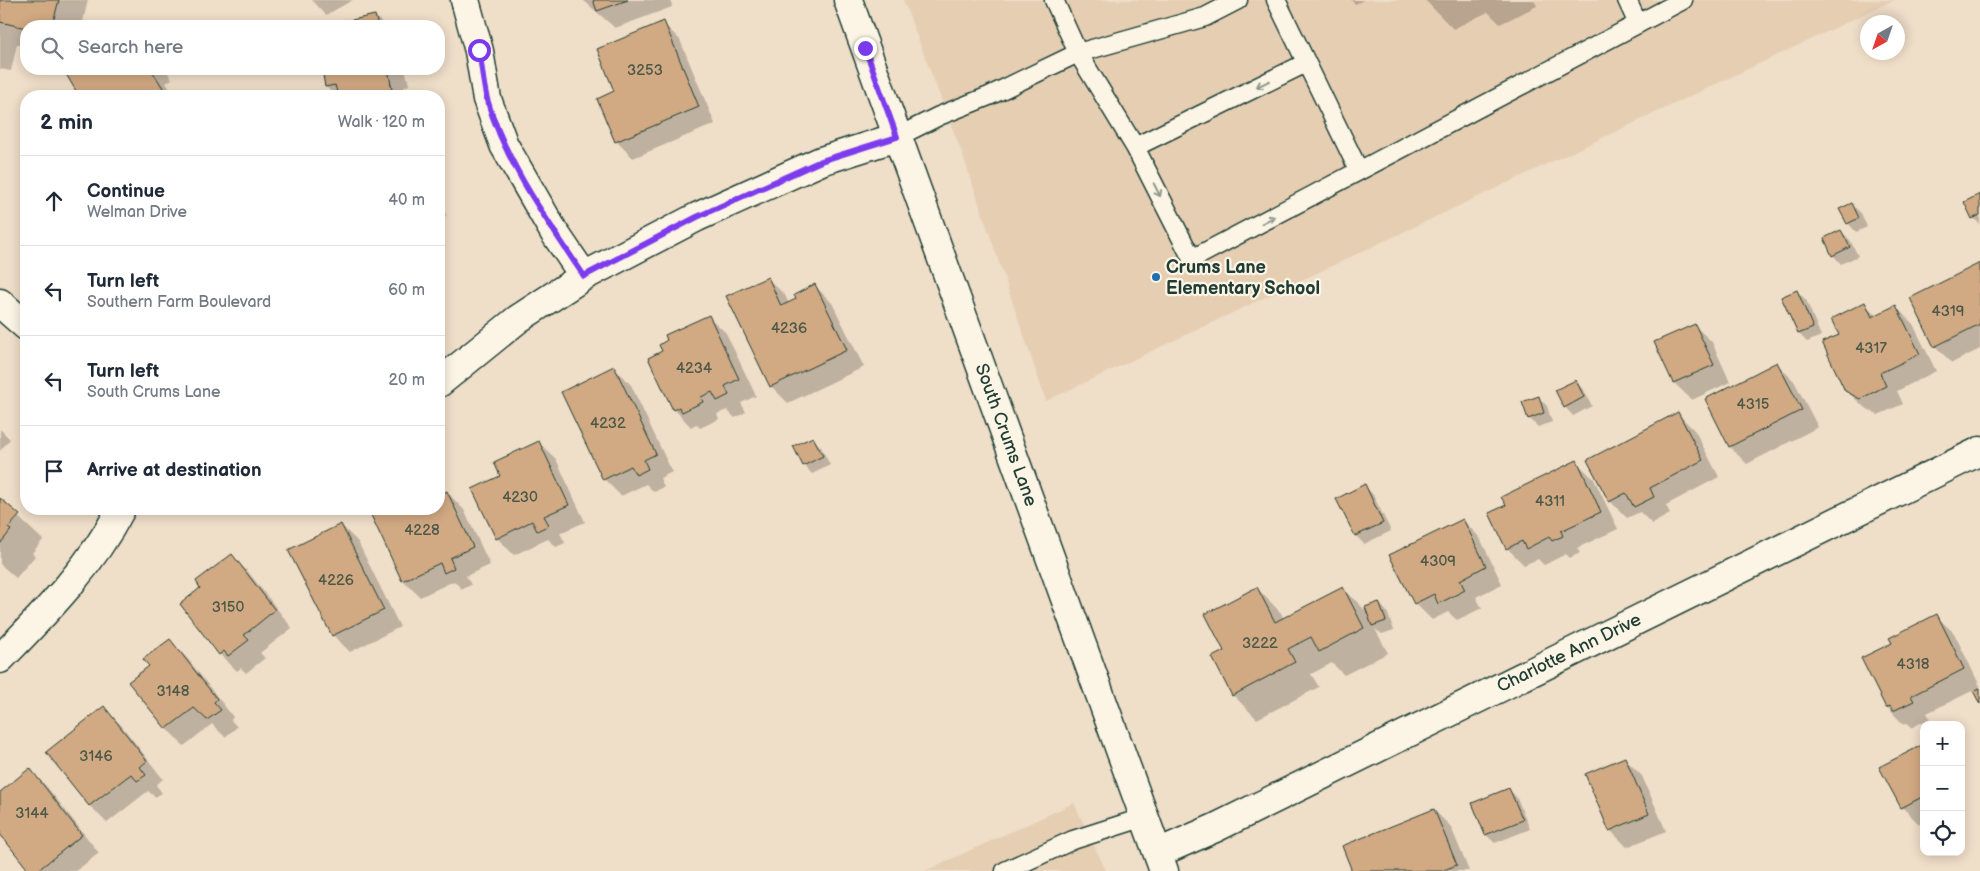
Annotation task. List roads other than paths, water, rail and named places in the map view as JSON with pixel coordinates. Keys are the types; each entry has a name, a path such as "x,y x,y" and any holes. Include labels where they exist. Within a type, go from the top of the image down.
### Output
{"street":[{"path":"464,0 479,50 487,99 504,146 554,232 584,276"},
{"name":"South Crums Lane","path":"848,0 1161,862"},
{"path":"445,378 518,319 584,276 697,217 821,161 897,137"},
{"path":"0,303 20,321"},
{"name":"Charlotte Ann Drive","path":"1161,862 1215,828 1980,451"},
{"path":"0,659 61,597 119,515"}],"lane":[{"path":"1054,0 1078,53 1135,147 1192,259 1683,0"},
{"path":"897,137 939,116 989,96 1078,53 1205,17 1238,0"},
{"path":"1276,0 1359,171"},
{"path":"1627,0 1638,24"},
{"path":"1135,147 1306,63"},
{"path":"1005,871 1073,840 1145,816"}],"place":[{"name":"Crums Lane Elementary School","path":"1156,277"}]}
